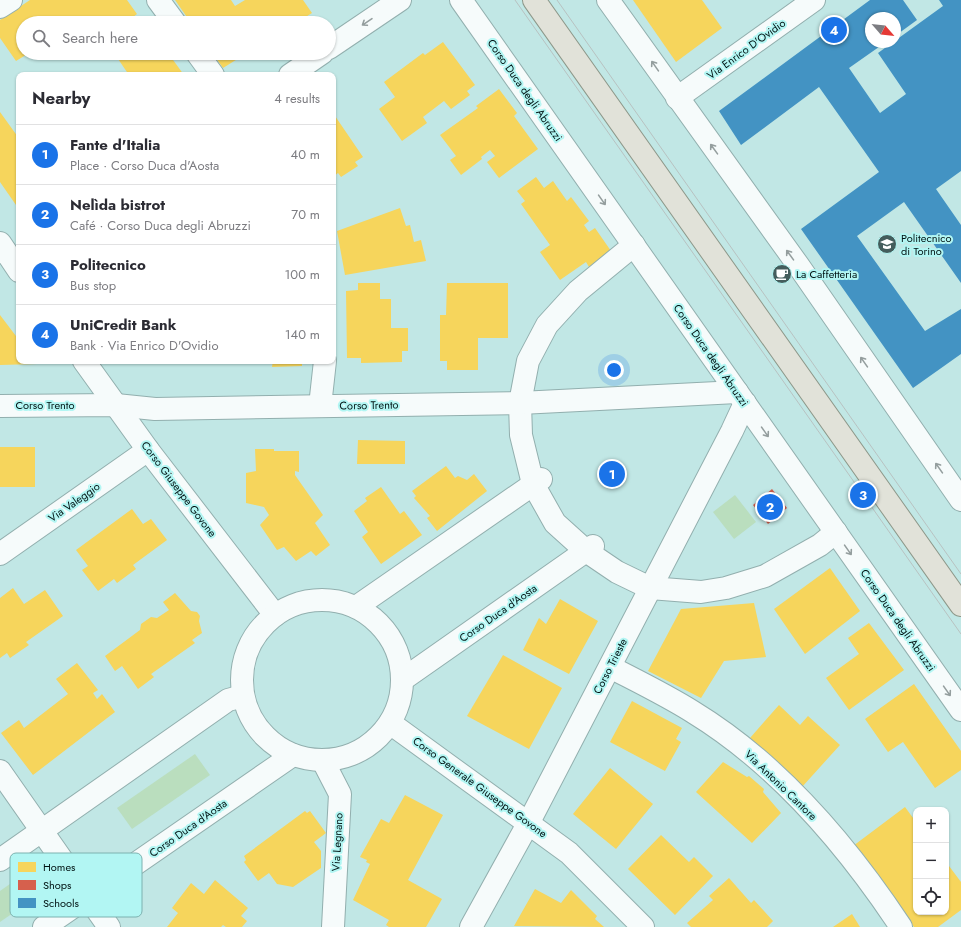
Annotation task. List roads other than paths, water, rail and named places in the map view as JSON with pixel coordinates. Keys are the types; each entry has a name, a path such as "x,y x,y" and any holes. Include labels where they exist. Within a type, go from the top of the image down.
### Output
{"main road":[{"path":"534,0 961,605"}],"street":[{"path":"0,7 11,0"},
{"path":"158,0 170,16"},
{"path":"336,43 400,0"},
{"name":"Corso Duca degli Abruzzi","path":"461,0 961,710"},
{"path":"608,0 798,265 961,500"},
{"name":"Via Enrico D'Ovidio","path":"677,98 814,0"},
{"path":"202,60 211,72"},
{"path":"294,72 312,60"},
{"path":"0,243 13,265"},
{"path":"634,245 578,291 546,325 528,361 520,403 521,435 537,481 555,523 590,549 617,572 650,588 700,592 765,576 820,544 836,532"},
{"name":"Corso Giuseppe Govone","path":"86,364 148,450 275,615"},
{"path":"320,406 325,364"},
{"name":"Corso Trento","path":"0,406 116,405 155,408 320,406 520,403 741,397"},
{"name":"Corso Trieste","path":"471,927 529,822 610,667 650,588 741,397"},
{"name":"Via Valeggio","path":"0,554 148,450"},
{"path":"356,607 537,481"},
{"name":"Corso Duca d'Aosta","path":"402,680 590,549"},
{"path":"314,600 335,601 356,607 375,619 390,637 399,657 402,680 400,702 390,723 372,743 349,756 323,761 308,760 293,755 270,742 253,721 243,696 242,673 248,651 259,631 275,615 294,605 314,600"},
{"name":"Via Antonio Cantore","path":"610,667 693,712 755,758 785,785 848,854 900,927"},
{"path":"0,860 228,700 243,696"},
{"name":"Corso Generale Giuseppe Govone","path":"390,723 569,852 643,927"},
{"name":"Corso Duca d'Aosta","path":"142,859 293,755"},
{"name":"Via Legnano","path":"323,761 340,794 333,927"},
{"path":"0,771 58,853"},
{"name":"Corso Duca d'Aosta","path":"44,927 58,917"},
{"path":"102,917 108,927"}],"tram line":[{"path":"515,0 961,634"},
{"path":"557,0 961,574"}],"place":[{"name":"UniCredit Bank","path":"834,30"},
{"name":"Politecnico di Torino","path":"887,244"},
{"name":"La Caffetteria","path":"782,274"},
{"name":"Fante d'Italia","path":"612,474"},
{"name":"Politecnico","path":"863,495"},
{"name":"Nelìda bistrot","path":"770,507"}]}
